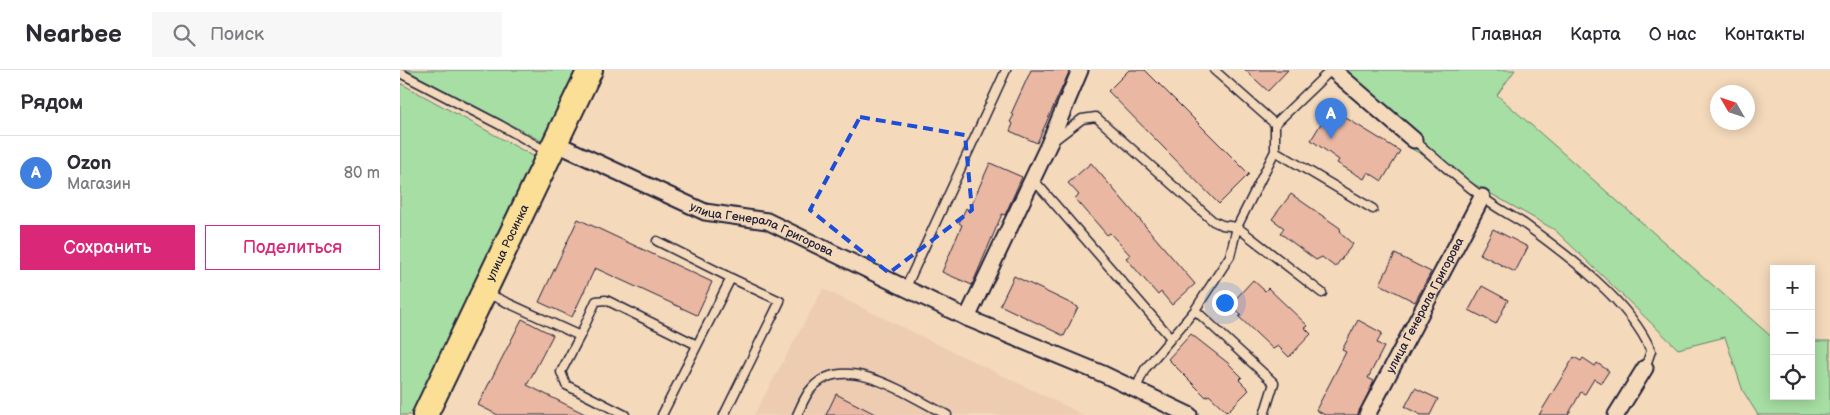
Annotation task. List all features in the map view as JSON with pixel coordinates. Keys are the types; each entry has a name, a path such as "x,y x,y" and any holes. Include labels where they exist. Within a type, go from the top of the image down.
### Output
{"main road":[{"name":"улица Росинка","path":"426,415 590,70"}],"street":[{"path":"967,318 1049,144 1080,70"},
{"path":"1332,70 1414,140"},
{"name":"улица Генерала Григорова","path":"552,148 705,212 767,221 967,318 1189,415"},
{"name":"улица Генерала Григорова","path":"1367,415 1482,197"},
{"path":"1616,415 1645,368"}],"lane":[{"path":"906,288 1006,70"},
{"path":"1214,70 1275,124"},
{"path":"1135,390 1145,368 1195,310 1230,256 1237,227 1275,151 1275,124 1332,70"},
{"path":"400,73 500,125 552,148"},
{"path":"1049,144 1082,119 1096,116 1213,221 1222,225 1237,227 1322,293"},
{"path":"1414,140 1482,197 1521,222 1576,263 1609,295 1644,332 1651,351 1645,368"},
{"path":"1275,151 1373,209"},
{"path":"1033,179 1170,338"},
{"path":"657,241 780,301 724,415"},
{"path":"662,415 730,278"},
{"path":"484,292 580,336"},
{"path":"625,415 566,385 562,372 596,302 606,300 697,345"},
{"path":"1195,310 1274,383 1264,415"},
{"path":"797,415 811,388 827,376 851,373 870,376 947,415"}],"highlighted area":[{"path":"860,117 965,135 972,210 889,273 810,210"}],"shaded area":[{"path":"823,289 1084,415 754,415"}],"green space":[{"path":"406,70 591,70 555,148"},
{"path":"1335,70 1515,70 1497,95 1770,335 1770,400 1815,400 1815,341 1830,341 1830,415 1758,415 1743,391 1725,337 1678,349 1555,230 1412,149 1370,109"},
{"path":"400,83 544,162 423,415 400,415"}],"building":[{"path":"1031,70 1070,70 1037,143 1010,131 1013,124 1010,122 1014,115 1011,114"},
{"path":"1129,70 1145,70 1249,174 1219,204 1108,91"},
{"path":"1245,70 1288,70 1268,91"},
{"path":"1328,112 1343,121 1346,118 1400,151 1382,181 1368,172 1364,179 1337,163 1339,160 1311,140"},
{"path":"990,163 1022,177 1005,215 1002,214 972,285 942,272 962,225 959,223 966,208 969,210"},
{"path":"1091,163 1195,284 1172,305 1161,292 1158,295 1126,258 1130,255 1110,233 1107,235 1075,198 1079,195 1068,183"},
{"path":"1291,194 1340,228 1341,234 1353,244 1335,267 1322,257 1316,260 1280,233 1284,228 1272,219"},
{"path":"578,219 712,282 697,315 595,268 572,317 539,302"},
{"path":"1493,229 1528,247 1515,272 1480,254"},
{"path":"1395,254 1431,272 1415,302 1380,284"},
{"path":"1014,276 1078,307 1064,336 1000,305"},
{"path":"1253,280 1265,291 1268,288 1308,326 1305,328 1311,334 1289,357 1278,346 1273,349 1239,317 1241,315 1230,305"},
{"path":"1482,286 1508,300 1496,324 1469,310"},
{"path":"522,319 553,335 527,385 587,415 498,415 478,405"},
{"path":"1358,320 1382,333 1377,343 1384,347 1368,378 1374,381 1358,415 1325,415 1316,410 1346,352 1342,350"},
{"path":"1191,334 1228,363 1242,377 1239,380 1249,390 1227,412 1209,395 1206,397 1168,359"},
{"path":"1574,357 1581,361 1583,358 1595,366 1597,363 1609,371 1601,383 1594,379 1585,394 1581,392 1568,415 1539,415"},
{"path":"1415,388 1438,399 1430,415 1421,415 1405,407"},
{"path":"836,394 877,415 826,415"}],"place":[{"name":"Ozon","path":"1331,139"}]}
